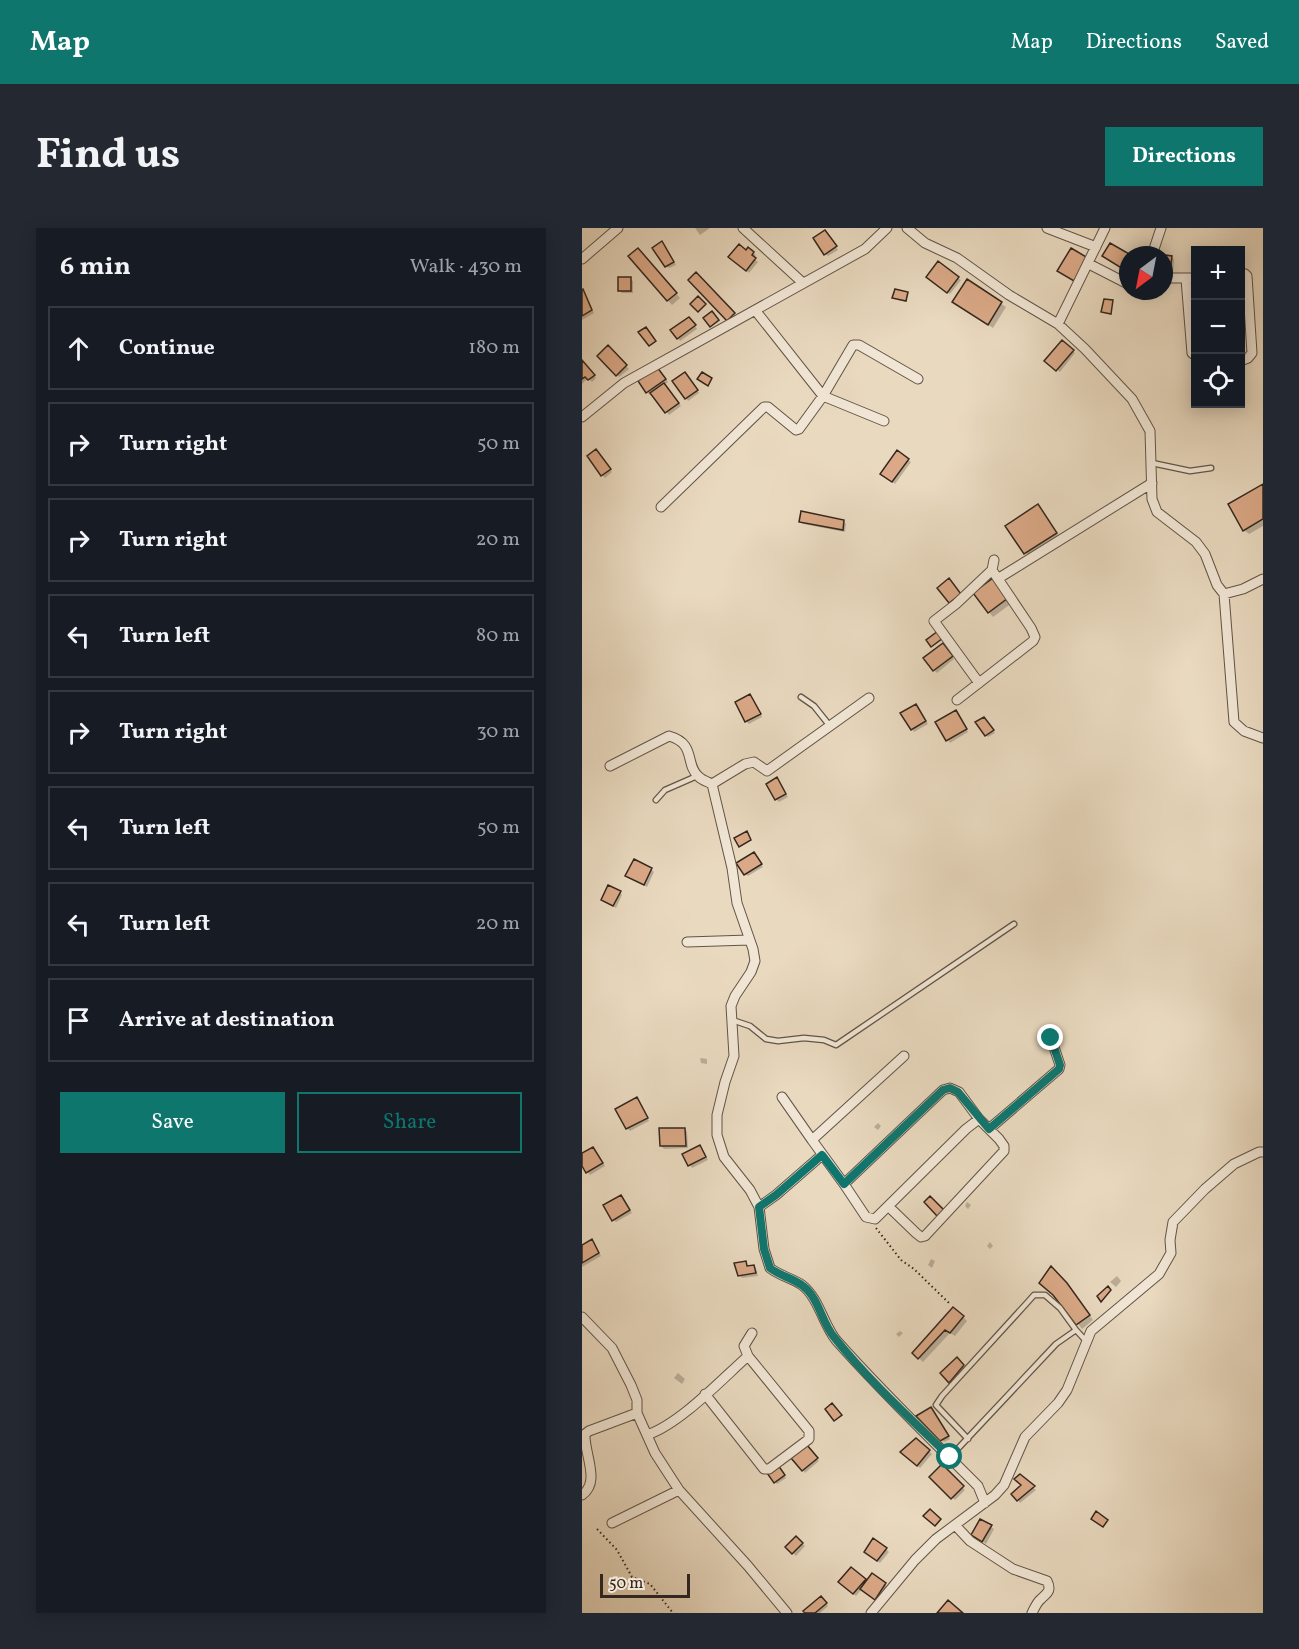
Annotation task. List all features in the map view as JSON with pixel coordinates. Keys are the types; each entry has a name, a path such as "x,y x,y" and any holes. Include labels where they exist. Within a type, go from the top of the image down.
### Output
{"street":[{"path":"582,258 618,228"},
{"path":"743,228 803,283"},
{"path":"582,417 624,383 865,249 887,228"},
{"path":"907,228 925,243 957,258 1002,291 1058,324 1132,399 1150,431 1152,499 1157,512 1196,542 1205,554 1217,585 1224,594 1234,722 1244,731 1263,738"},
{"path":"1047,228 1096,248"},
{"path":"1058,324 1105,228"},
{"path":"1155,246 1161,228"},
{"path":"1089,264 1119,279"},
{"path":"1245,274 1247,276 1251,353 1245,359"},
{"path":"1173,278 1191,279"},
{"path":"1191,300 1192,352 1194,354"},
{"path":"755,310 823,396 884,421"},
{"path":"661,507 764,407 768,407 797,430 823,396 853,345 859,345 918,379"},
{"path":"999,578 1152,483"},
{"path":"957,700 979,683 1033,641 1035,637 993,565 956,604 934,621 979,683"},
{"path":"1224,594 1243,589 1263,579"},
{"path":"712,784 745,764 754,762 767,771 869,699"},
{"path":"610,766 669,736 677,738 685,745 698,776 712,784 732,868 737,903 755,961 731,1006 734,1056 717,1115 717,1136 724,1157 750,1190 759,1207 764,1249 770,1268 804,1286 835,1338 886,1394 978,1486 985,1503"},
{"path":"687,942 749,940"},
{"path":"989,1129 1059,1069 1060,1065 1051,1038"},
{"path":"812,1140 904,1056"},
{"path":"844,1184 943,1090 950,1088 958,1092 979,1119 999,1138 1004,1151 925,1236 921,1237 916,1233 888,1206"},
{"path":"782,1096 868,1219 875,1219 966,1129 979,1119"},
{"path":"871,1613 915,1560 936,1539 985,1503 1004,1485 1025,1437 1058,1403 1067,1390 1091,1331 1159,1274 1167,1263 1171,1253 1170,1240 1173,1222 1182,1211 1234,1164 1263,1152"},
{"path":"759,1207 822,1155"},
{"path":"582,1317 612,1348 631,1385 637,1400 637,1413 655,1453 679,1490 787,1613"},
{"path":"705,1394 764,1469 770,1469 809,1439 809,1431 748,1356 744,1346 752,1333"},
{"path":"647,1435 661,1429 748,1356"},
{"path":"582,1496 588,1492 591,1480 583,1440 585,1434 637,1413"},
{"path":"612,1523 679,1490"},
{"path":"955,1525 970,1541 1003,1560 1013,1569 1047,1581 1050,1586 1049,1591 1040,1599 1032,1613"}],"lane":[{"path":"1152,464 1190,471 1210,468"},
{"path":"801,696 814,706 830,726"},
{"path":"656,800 665,790 698,776"},
{"path":"732,1020 750,1026 766,1039 778,1041 804,1038 824,1040 836,1045 1014,924"},
{"path":"968,1439 936,1405 1034,1295 1045,1294 1060,1308 1086,1341"},
{"path":"950,1457 1056,1344 1076,1330"}],"path":[{"path":"868,1219 901,1260 914,1269 951,1305"},
{"path":"597,1529 616,1550 632,1577 650,1584 673,1613"}],"building":[{"path":"825,230 837,246 824,255 813,238"},
{"path":"662,241 674,262 665,267 652,248"},
{"path":"1110,243 1119,248 1119,267 1102,256"},
{"path":"739,244 746,250 748,247 754,252 752,255 756,258 746,271 728,257"},
{"path":"638,248 677,293 667,301 628,256"},
{"path":"1071,248 1088,258 1074,281 1057,271"},
{"path":"938,261 959,277 947,293 926,277"},
{"path":"696,272 735,313 727,321 688,280"},
{"path":"618,277 631,277 631,291 618,291"},
{"path":"967,279 1002,302 988,325 952,302"},
{"path":"895,289 908,292 906,301 892,298"},
{"path":"582,290 592,310 582,316"},
{"path":"698,296 706,304 698,312 690,304"},
{"path":"1104,299 1113,300 1111,314 1101,312"},
{"path":"712,311 719,320 710,327 703,318"},
{"path":"689,317 696,325 677,339 670,330"},
{"path":"646,327 656,341 649,346 638,332"},
{"path":"1062,340 1074,350 1056,371 1044,361"},
{"path":"608,345 627,365 616,376 597,356"},
{"path":"582,360 595,375 588,380 585,377 582,379"},
{"path":"657,367 666,379 646,393 638,381"},
{"path":"685,372 698,390 685,399 672,381"},
{"path":"702,372 712,378 708,386 697,379"},
{"path":"664,383 679,403 665,413 650,393"},
{"path":"596,449 611,469 601,476 587,456"},
{"path":"897,450 909,459 892,482 880,474"},
{"path":"1263,484 1263,519 1243,531 1228,504"},
{"path":"1038,504 1057,533 1024,554 1005,526"},
{"path":"801,511 844,520 843,530 799,522"},
{"path":"949,578 961,594 949,603 937,588"},
{"path":"993,578 1008,598 988,613 973,593"},
{"path":"938,631 943,638 931,647 926,640"},
{"path":"943,643 953,656 933,671 923,658"},
{"path":"750,694 761,714 745,722 735,702"},
{"path":"916,704 926,721 911,730 900,713"},
{"path":"956,710 967,729 946,741 935,722"},
{"path":"984,717 994,730 985,736 975,722"},
{"path":"777,777 786,794 775,800 766,784"},
{"path":"747,831 751,840 739,847 734,838"},
{"path":"754,852 762,864 744,875 736,863"},
{"path":"634,859 652,868 644,885 625,876"},
{"path":"608,885 621,891 613,906 601,900"},
{"path":"637,1097 648,1118 626,1129 615,1109"},
{"path":"659,1128 685,1128 686,1146 660,1146"},
{"path":"700,1145 706,1157 688,1166 682,1154"},
{"path":"593,1147 603,1163 586,1173 582,1166 582,1153"},
{"path":"621,1195 630,1210 612,1221 603,1205"},
{"path":"930,1196 944,1210 937,1216 924,1202"},
{"path":"592,1239 599,1253 582,1263 582,1245"},
{"path":"746,1261 747,1266 754,1265 756,1273 738,1276 734,1263"},
{"path":"1051,1266 1067,1283 1090,1315 1076,1325 1053,1295 1039,1283"},
{"path":"1108,1286 1111,1290 1101,1302 1097,1296"},
{"path":"953,1307 964,1316 950,1333 945,1330 918,1359 912,1353"},
{"path":"957,1357 964,1365 949,1383 940,1373"},
{"path":"832,1403 842,1415 834,1421 825,1409"},
{"path":"931,1407 949,1436 940,1441 916,1416"},
{"path":"916,1438 930,1450 917,1466 900,1452"},
{"path":"807,1445 818,1458 802,1471 791,1458"},
{"path":"942,1464 964,1486 951,1499 929,1477"},
{"path":"778,1465 785,1475 774,1483 767,1473"},
{"path":"1020,1474 1035,1486 1017,1501 1011,1494 1021,1485 1014,1479"},
{"path":"930,1509 941,1519 935,1526 923,1516"},
{"path":"1096,1511 1108,1520 1103,1527 1091,1519"},
{"path":"980,1519 992,1525 982,1542 971,1535"},
{"path":"796,1536 803,1543 792,1554 785,1547"},
{"path":"873,1538 887,1548 877,1561 864,1552"},
{"path":"851,1567 866,1579 853,1594 838,1582"},
{"path":"872,1573 886,1583 875,1600 860,1589"},
{"path":"821,1596 827,1603 815,1613 803,1611"},
{"path":"948,1600 963,1613 937,1613"}],"route":[{"path":"950,1457 886,1394 835,1338 804,1286 770,1268 764,1249 759,1207 822,1155 844,1184 943,1090 950,1088 958,1092 989,1129 1059,1069 1060,1065 1051,1038"}]}
